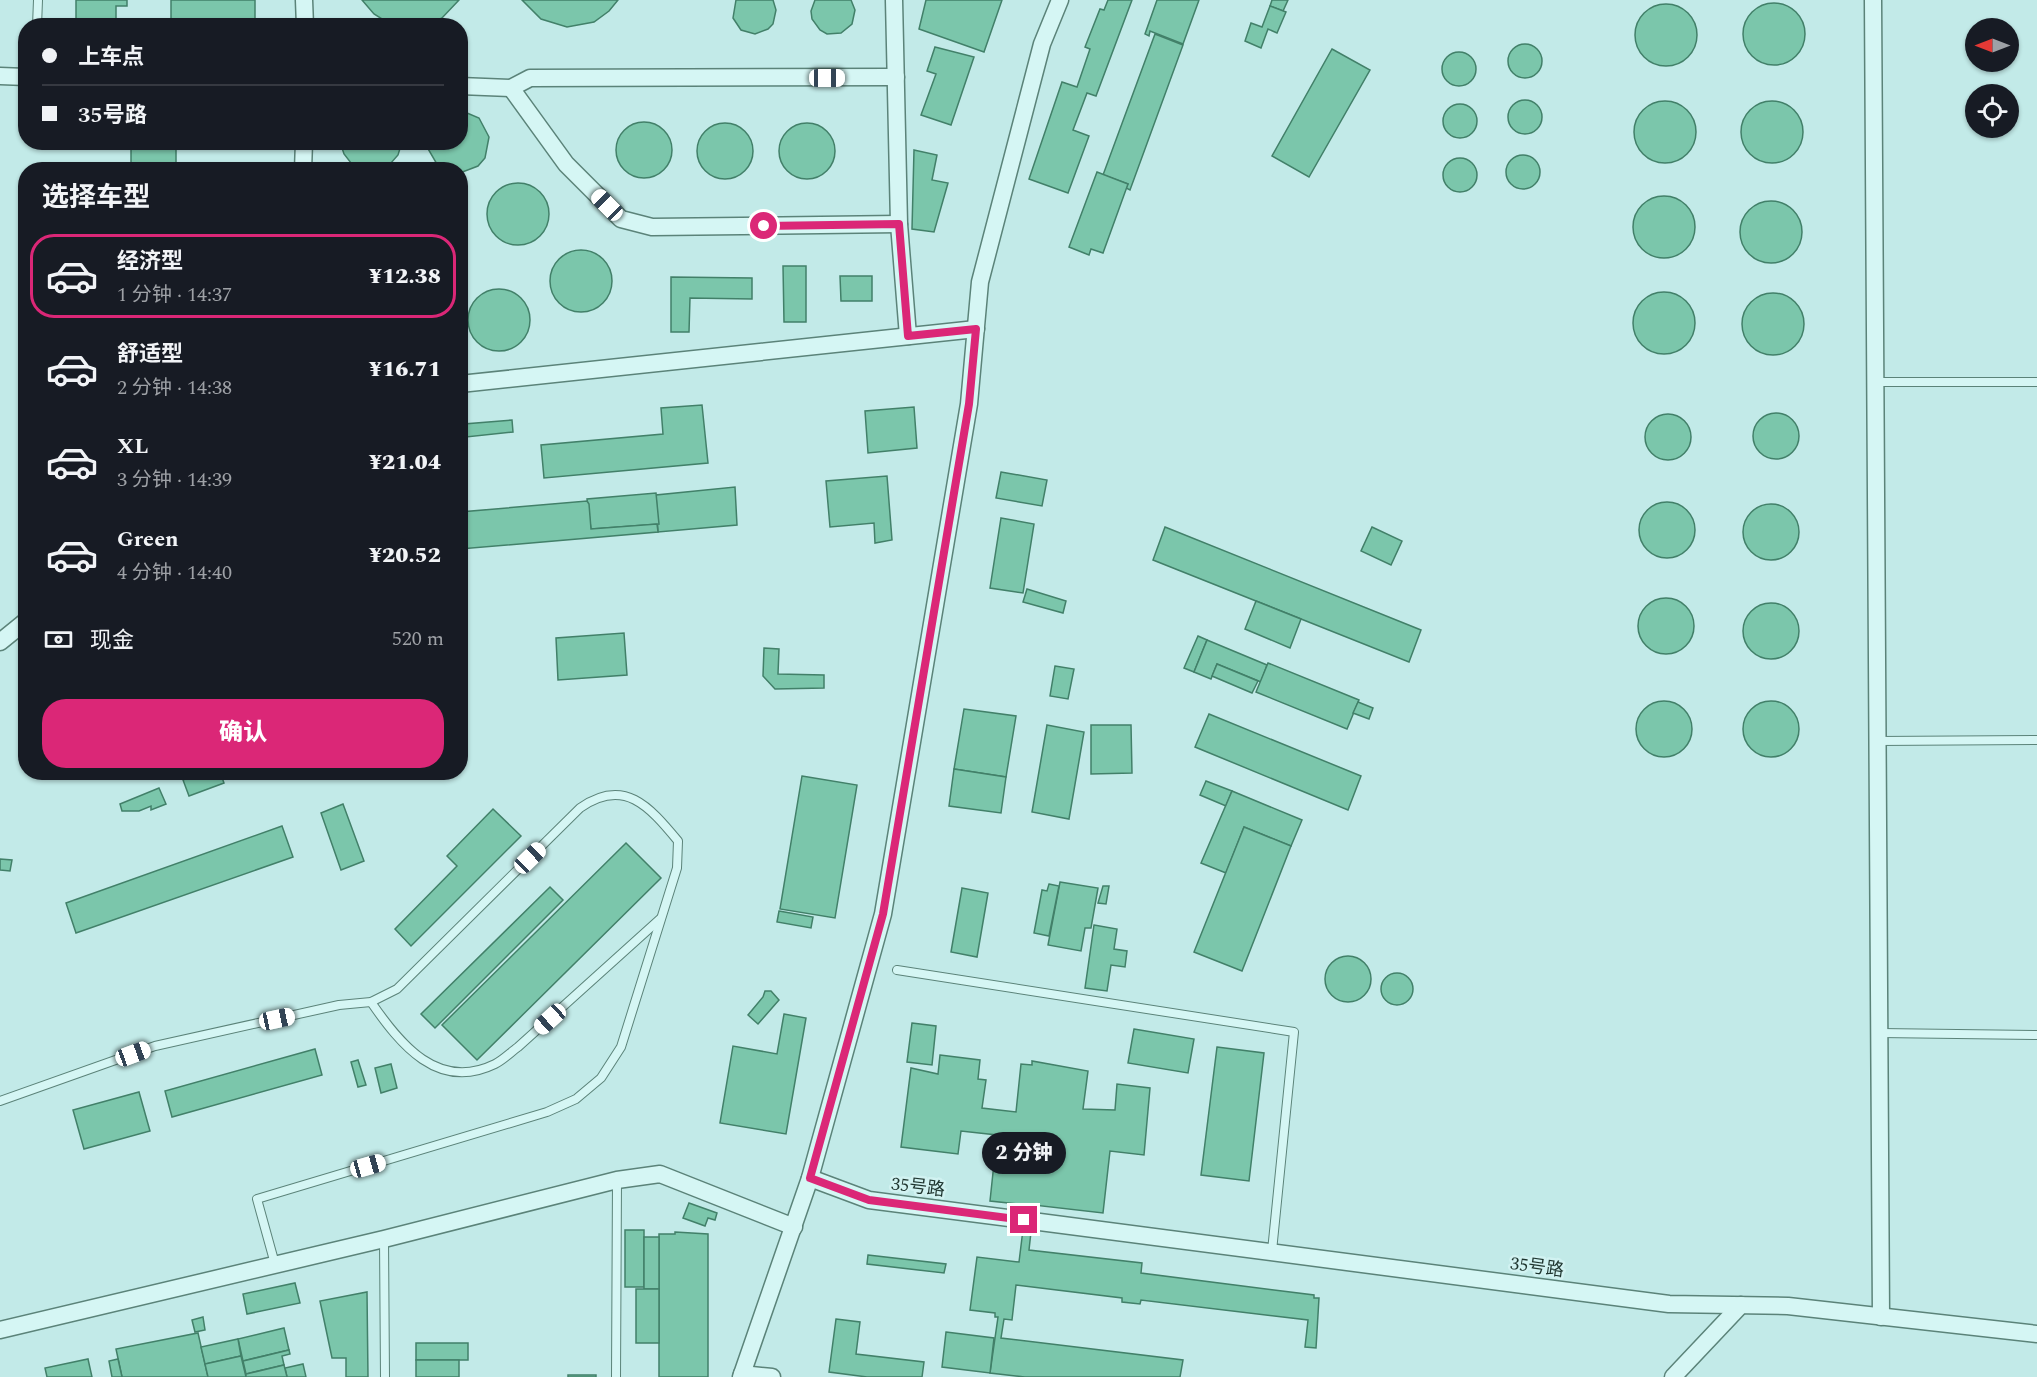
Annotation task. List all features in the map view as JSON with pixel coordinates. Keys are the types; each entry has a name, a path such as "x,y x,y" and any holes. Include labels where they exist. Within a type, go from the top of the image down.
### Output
{"street":[{"path":"304,0 305,18"},
{"path":"894,0 899,224 908,336"},
{"path":"772,1377 741,1375 810,1178 883,914 969,404 983,271 1042,44 1060,0"},
{"path":"1873,0 1881,1317"},
{"path":"0,76 18,77"},
{"path":"468,86 511,88 530,78 896,77"},
{"path":"511,88 566,164 621,219 652,227 899,224"},
{"path":"468,383 976,329"},
{"path":"0,642 18,627"},
{"path":"0,1330 384,1239 617,1180 660,1174 794,1227"},
{"name":"35号路","path":"810,1178 869,1200 1669,1304 1788,1306 2037,1334"},
{"path":"1673,1377 1741,1305"}],"lane":[{"path":"37,18 38,0"},
{"path":"1874,382 2037,382"},
{"path":"1877,741 2037,740"},
{"path":"0,1101 155,1046 339,1005 370,1002 397,989 580,808 594,798 610,794 627,794 649,810 678,841 677,868 621,1047 601,1078 576,1099 547,1112 257,1199 275,1264"},
{"path":"370,1002 391,1031 418,1059 444,1071 470,1071 495,1064 518,1047 661,919"},
{"path":"897,970 1294,1032 1272,1251"},
{"path":"1880,1033 2037,1035"},
{"path":"616,1377 617,1180"},
{"path":"384,1239 385,1377"}],"building":[{"path":"76,0 127,0 127,6 116,6 116,18 76,18"},
{"path":"171,0 255,0 255,18 171,18"},
{"path":"362,0 459,0 442,18 380,18"},
{"path":"522,0 618,0 609,11 594,22 567,27 541,19"},
{"path":"736,0 773,0 776,10 773,24 768,29 755,34 741,30 733,18"},
{"path":"815,0 851,0 855,10 852,24 841,33 827,34 820,30 812,19 811,11"},
{"path":"926,0 1002,0 984,52 919,29"},
{"path":"1108,0 1132,0 1096,96 1087,93 1073,130 1089,136 1068,193 1029,179 1062,82 1077,87 1090,49 1085,47 1100,9 1104,10"},
{"path":"1157,0 1199,0 1183,44 1150,31 1149,36 1145,34"},
{"path":"1272,0 1288,0 1283,11 1270,6"},
{"path":"1768,3 1780,3 1796,12 1803,22 1805,34 1803,46 1796,56 1780,65 1768,65 1757,60 1748,51 1743,40 1743,28 1748,17 1757,8"},
{"path":"1660,4 1672,4 1688,13 1695,23 1697,35 1695,47 1688,57 1672,66 1660,66 1649,61 1640,52 1635,41 1635,29 1640,18 1649,9"},
{"path":"1270,6 1286,12 1277,33 1268,29 1261,48 1245,41 1251,23 1262,27"},
{"path":"1155,34 1183,45 1130,190 1126,188 1128,184 1103,175"},
{"path":"1525,44 1537,49 1542,61 1537,73 1525,78 1513,73 1508,61 1513,49"},
{"path":"935,47 974,57 951,125 921,115 936,74 927,71"},
{"path":"1332,49 1370,70 1309,177 1272,156"},
{"path":"1459,52 1471,57 1476,69 1471,81 1459,86 1447,81 1442,69 1447,57"},
{"path":"1525,100 1537,105 1542,117 1537,129 1525,134 1513,129 1508,117 1513,105"},
{"path":"1659,101 1671,101 1687,110 1694,120 1696,132 1694,144 1687,154 1671,163 1659,163 1648,158 1639,149 1634,138 1634,126 1639,115 1648,106"},
{"path":"1766,101 1778,101 1794,110 1801,120 1803,132 1801,144 1794,154 1778,163 1766,163 1755,158 1746,149 1741,138 1741,126 1746,115 1755,106"},
{"path":"1460,104 1472,109 1477,121 1472,133 1460,138 1448,133 1443,121 1448,109"},
{"path":"468,113 479,118 489,137 485,158 478,166 468,170 468,162 436,162 429,150 468,150"},
{"path":"639,122 649,122 664,130 670,139 672,150 670,161 664,170 649,178 639,178 628,173 621,166 616,155 616,145 621,134 628,127"},
{"path":"720,123 730,123 745,131 751,140 753,151 751,162 745,171 730,179 720,179 709,174 702,167 697,156 697,146 702,135 709,128"},
{"path":"802,123 812,123 827,131 833,140 835,151 833,162 827,171 812,179 802,179 791,174 784,167 779,156 779,146 784,135 791,128"},
{"path":"131,150 176,150 176,162 131,162"},
{"path":"343,150 400,150 392,162 350,162"},
{"path":"914,150 937,155 932,180 948,183 934,232 912,229"},
{"path":"1523,155 1535,160 1540,172 1535,184 1523,189 1511,184 1506,172 1511,160"},
{"path":"1460,158 1472,163 1477,175 1472,187 1460,192 1448,187 1443,175 1448,163"},
{"path":"1097,172 1128,184 1103,253 1091,249 1089,255 1069,247"},
{"path":"512,183 524,183 540,192 547,202 549,214 547,226 540,236 524,245 512,245 501,240 492,231 487,220 487,208 492,197 501,188"},
{"path":"1658,196 1670,196 1686,205 1693,215 1695,227 1693,239 1686,249 1670,258 1658,258 1647,253 1638,244 1633,233 1633,221 1638,210 1647,201"},
{"path":"1765,201 1777,201 1793,210 1800,220 1802,232 1800,244 1793,254 1777,263 1765,263 1754,258 1745,249 1740,238 1740,226 1745,215 1754,206"},
{"path":"575,250 587,250 603,259 610,269 612,281 610,293 603,303 587,312 575,312 564,307 555,298 550,287 550,275 555,264 564,255"},
{"path":"783,266 806,266 806,322 784,322"},
{"path":"840,276 872,276 872,301 841,301"},
{"path":"671,277 752,278 752,299 690,298 689,332 671,332"},
{"path":"493,289 505,289 521,298 528,308 530,320 528,332 521,342 505,351 493,351 482,346 473,337 468,326 468,314 473,303 482,294"},
{"path":"1658,292 1670,292 1686,301 1693,311 1695,323 1693,335 1686,345 1670,354 1658,354 1647,349 1638,340 1633,329 1633,317 1638,306 1647,297"},
{"path":"1767,293 1779,293 1795,302 1802,312 1804,324 1802,336 1795,346 1779,355 1767,355 1756,350 1747,341 1742,330 1742,318 1747,307 1756,298"},
{"path":"702,405 708,463 544,478 541,445 663,434 661,408"},
{"path":"914,407 917,448 868,453 865,411"},
{"path":"1776,413 1792,420 1799,436 1792,452 1776,459 1760,452 1753,436 1760,420"},
{"path":"1668,414 1684,421 1691,437 1684,453 1668,460 1652,453 1645,437 1652,421"},
{"path":"512,420 513,432 468,437 468,424"},
{"path":"1001,472 1047,480 1042,506 996,498"},
{"path":"887,476 892,540 875,543 874,523 830,527 826,481"},
{"path":"735,487 737,525 658,532 656,495"},
{"path":"656,493 659,524 591,529 587,499"},
{"path":"587,501 591,529 657,524 658,532 468,548 468,511"},
{"path":"1667,502 1678,504 1687,510 1693,519 1695,530 1693,541 1687,550 1678,556 1667,558 1656,556 1647,550 1641,541 1639,530 1641,519 1647,510 1656,504"},
{"path":"1771,504 1782,506 1791,512 1797,521 1799,532 1797,543 1791,552 1782,558 1771,560 1760,558 1751,552 1745,543 1743,532 1745,521 1751,512 1760,506"},
{"path":"1001,518 1034,524 1023,593 990,588"},
{"path":"1165,527 1421,630 1409,662 1153,560"},
{"path":"1372,527 1402,541 1391,565 1361,551"},
{"path":"1027,589 1066,601 1063,613 1023,602"},
{"path":"1666,598 1677,600 1686,606 1692,615 1694,626 1692,637 1686,646 1677,652 1666,654 1655,652 1646,646 1640,637 1638,626 1640,615 1646,606 1655,600"},
{"path":"1256,601 1301,619 1290,648 1245,629"},
{"path":"1771,603 1782,605 1791,611 1797,620 1799,631 1797,642 1791,651 1782,657 1771,659 1760,657 1751,651 1745,642 1743,631 1745,620 1751,611 1760,605"},
{"path":"624,633 627,675 558,680 556,638"},
{"path":"1198,636 1207,640 1194,672 1184,668"},
{"path":"1207,640 1267,665 1261,682 1217,664 1211,679 1194,672"},
{"path":"764,648 779,649 778,674 824,675 824,688 775,689 763,676"},
{"path":"1268,663 1359,700 1347,729 1256,692"},
{"path":"1217,664 1258,681 1252,693 1212,676"},
{"path":"1055,666 1074,669 1068,699 1050,696"},
{"path":"1664,701 1675,703 1684,709 1690,718 1692,729 1690,740 1684,749 1675,755 1664,757 1653,755 1644,749 1638,740 1636,729 1638,718 1644,709 1653,703"},
{"path":"1771,701 1782,703 1791,709 1797,718 1799,729 1797,740 1791,749 1782,755 1771,757 1760,755 1751,749 1745,740 1743,729 1745,718 1751,709 1760,703"},
{"path":"1358,702 1373,708 1369,719 1353,713"},
{"path":"964,709 1016,716 1006,777 954,769"},
{"path":"1209,714 1361,776 1348,810 1195,747"},
{"path":"1047,725 1084,732 1069,819 1032,812"},
{"path":"1091,725 1131,725 1132,773 1091,774"},
{"path":"954,769 1006,777 1001,813 949,806"},
{"path":"802,776 857,785 835,918 780,909"},
{"path":"183,780 223,780 224,783 189,796"},
{"path":"1206,781 1232,791 1226,806 1200,795"},
{"path":"159,788 166,804 151,810 151,806 139,811 122,811 120,804"},
{"path":"1232,791 1302,820 1291,846 1244,827 1226,873 1201,863"},
{"path":"343,804 364,861 341,870 321,813"},
{"path":"493,809 521,836 411,946 395,929 457,866 447,856"},
{"path":"282,826 293,857 76,933 66,903"},
{"path":"1244,827 1291,846 1242,971 1194,952"},
{"path":"626,843 661,878 477,1060 442,1025"},
{"path":"0,859 12,860 10,871 0,870"},
{"path":"1060,882 1098,888 1091,928 1085,928 1081,951 1048,945"},
{"path":"1049,884 1059,886 1049,936 1034,933 1042,890 1047,891"},
{"path":"1103,886 1109,886 1106,904 1098,903"},
{"path":"550,887 563,900 435,1028 421,1014"},
{"path":"962,888 988,893 977,957 951,952"},
{"path":"779,911 813,917 811,928 777,922"},
{"path":"1094,925 1117,929 1114,949 1127,951 1125,967 1111,965 1107,991 1085,988"},
{"path":"1348,956 1364,963 1371,979 1364,995 1348,1002 1332,995 1325,979 1332,963"},
{"path":"1397,973 1408,978 1413,989 1408,1000 1397,1005 1386,1000 1381,989 1386,978"},
{"path":"765,991 771,991 779,1000 758,1024 748,1015 763,997"},
{"path":"784,1014 806,1018 786,1134 720,1123 733,1046 777,1054"},
{"path":"912,1023 936,1026 932,1065 907,1062"},
{"path":"1134,1029 1194,1039 1188,1073 1128,1063"},
{"path":"1217,1047 1264,1053 1249,1181 1201,1175"},
{"path":"315,1049 322,1075 172,1117 165,1091"},
{"path":"940,1055 980,1060 978,1079 986,1080 982,1108 1016,1112 1021,1064 1032,1065 1032,1061 1088,1071 1083,1109 1115,1110 1117,1084 1150,1088 1144,1155 1110,1151 1103,1213 1034,1205 1029,1250 1142,1263 1141,1273 1314,1295 1314,1298 1319,1298 1316,1348 1305,1347 1308,1320 1141,1300 1140,1304 1122,1302 1122,1298 1016,1285 1012,1320 1004,1319 1001,1338 1183,1360 1180,1377 1025,1377 990,1373 998,1317 995,1317 995,1313 970,1310 977,1257 1019,1262 1026,1205 990,1201 997,1135 961,1131 958,1154 901,1147 911,1068 938,1074"},
{"path":"358,1060 366,1085 358,1087 351,1062"},
{"path":"391,1064 397,1088 381,1093 375,1068"},
{"path":"139,1092 150,1131 84,1149 73,1110"},
{"path":"689,1203 717,1213 715,1220 708,1218 705,1226 683,1218"},
{"path":"625,1230 644,1230 644,1287 625,1287"},
{"path":"675,1232 708,1234 708,1377 659,1377 659,1234 675,1234"},
{"path":"644,1237 659,1237 659,1289 644,1289"},
{"path":"868,1255 946,1264 944,1273 867,1264"},
{"path":"295,1283 300,1303 247,1314 243,1294"},
{"path":"636,1289 659,1289 659,1343 636,1343"},
{"path":"367,1292 368,1377 346,1377 346,1358 332,1358 320,1301"},
{"path":"203,1317 205,1330 195,1332 192,1320"},
{"path":"836,1319 860,1322 856,1354 924,1362 922,1377 867,1377 829,1372"},
{"path":"284,1328 289,1350 243,1361 238,1339"},
{"path":"946,1332 994,1338 990,1373 942,1367"},
{"path":"198,1333 208,1377 122,1377 116,1349"},
{"path":"238,1339 241,1356 205,1364 201,1347"},
{"path":"416,1343 468,1343 468,1360 416,1360"},
{"path":"289,1350 290,1354 282,1356 284,1365 246,1374 243,1361"},
{"path":"241,1356 246,1377 208,1377 205,1364"},
{"path":"88,1359 92,1377 47,1377 45,1368"},
{"path":"118,1359 122,1377 112,1377 109,1361"},
{"path":"416,1360 459,1360 459,1377 416,1377"},
{"path":"303,1364 306,1377 287,1377 285,1368"},
{"path":"284,1365 287,1377 246,1377 246,1374"},
{"path":"568,1375 596,1375 596,1377 568,1377"}],"route":[{"path":"764,226 899,224 908,336 976,329 969,404 883,914 830,1114 810,1178 869,1200 1024,1220"}]}
